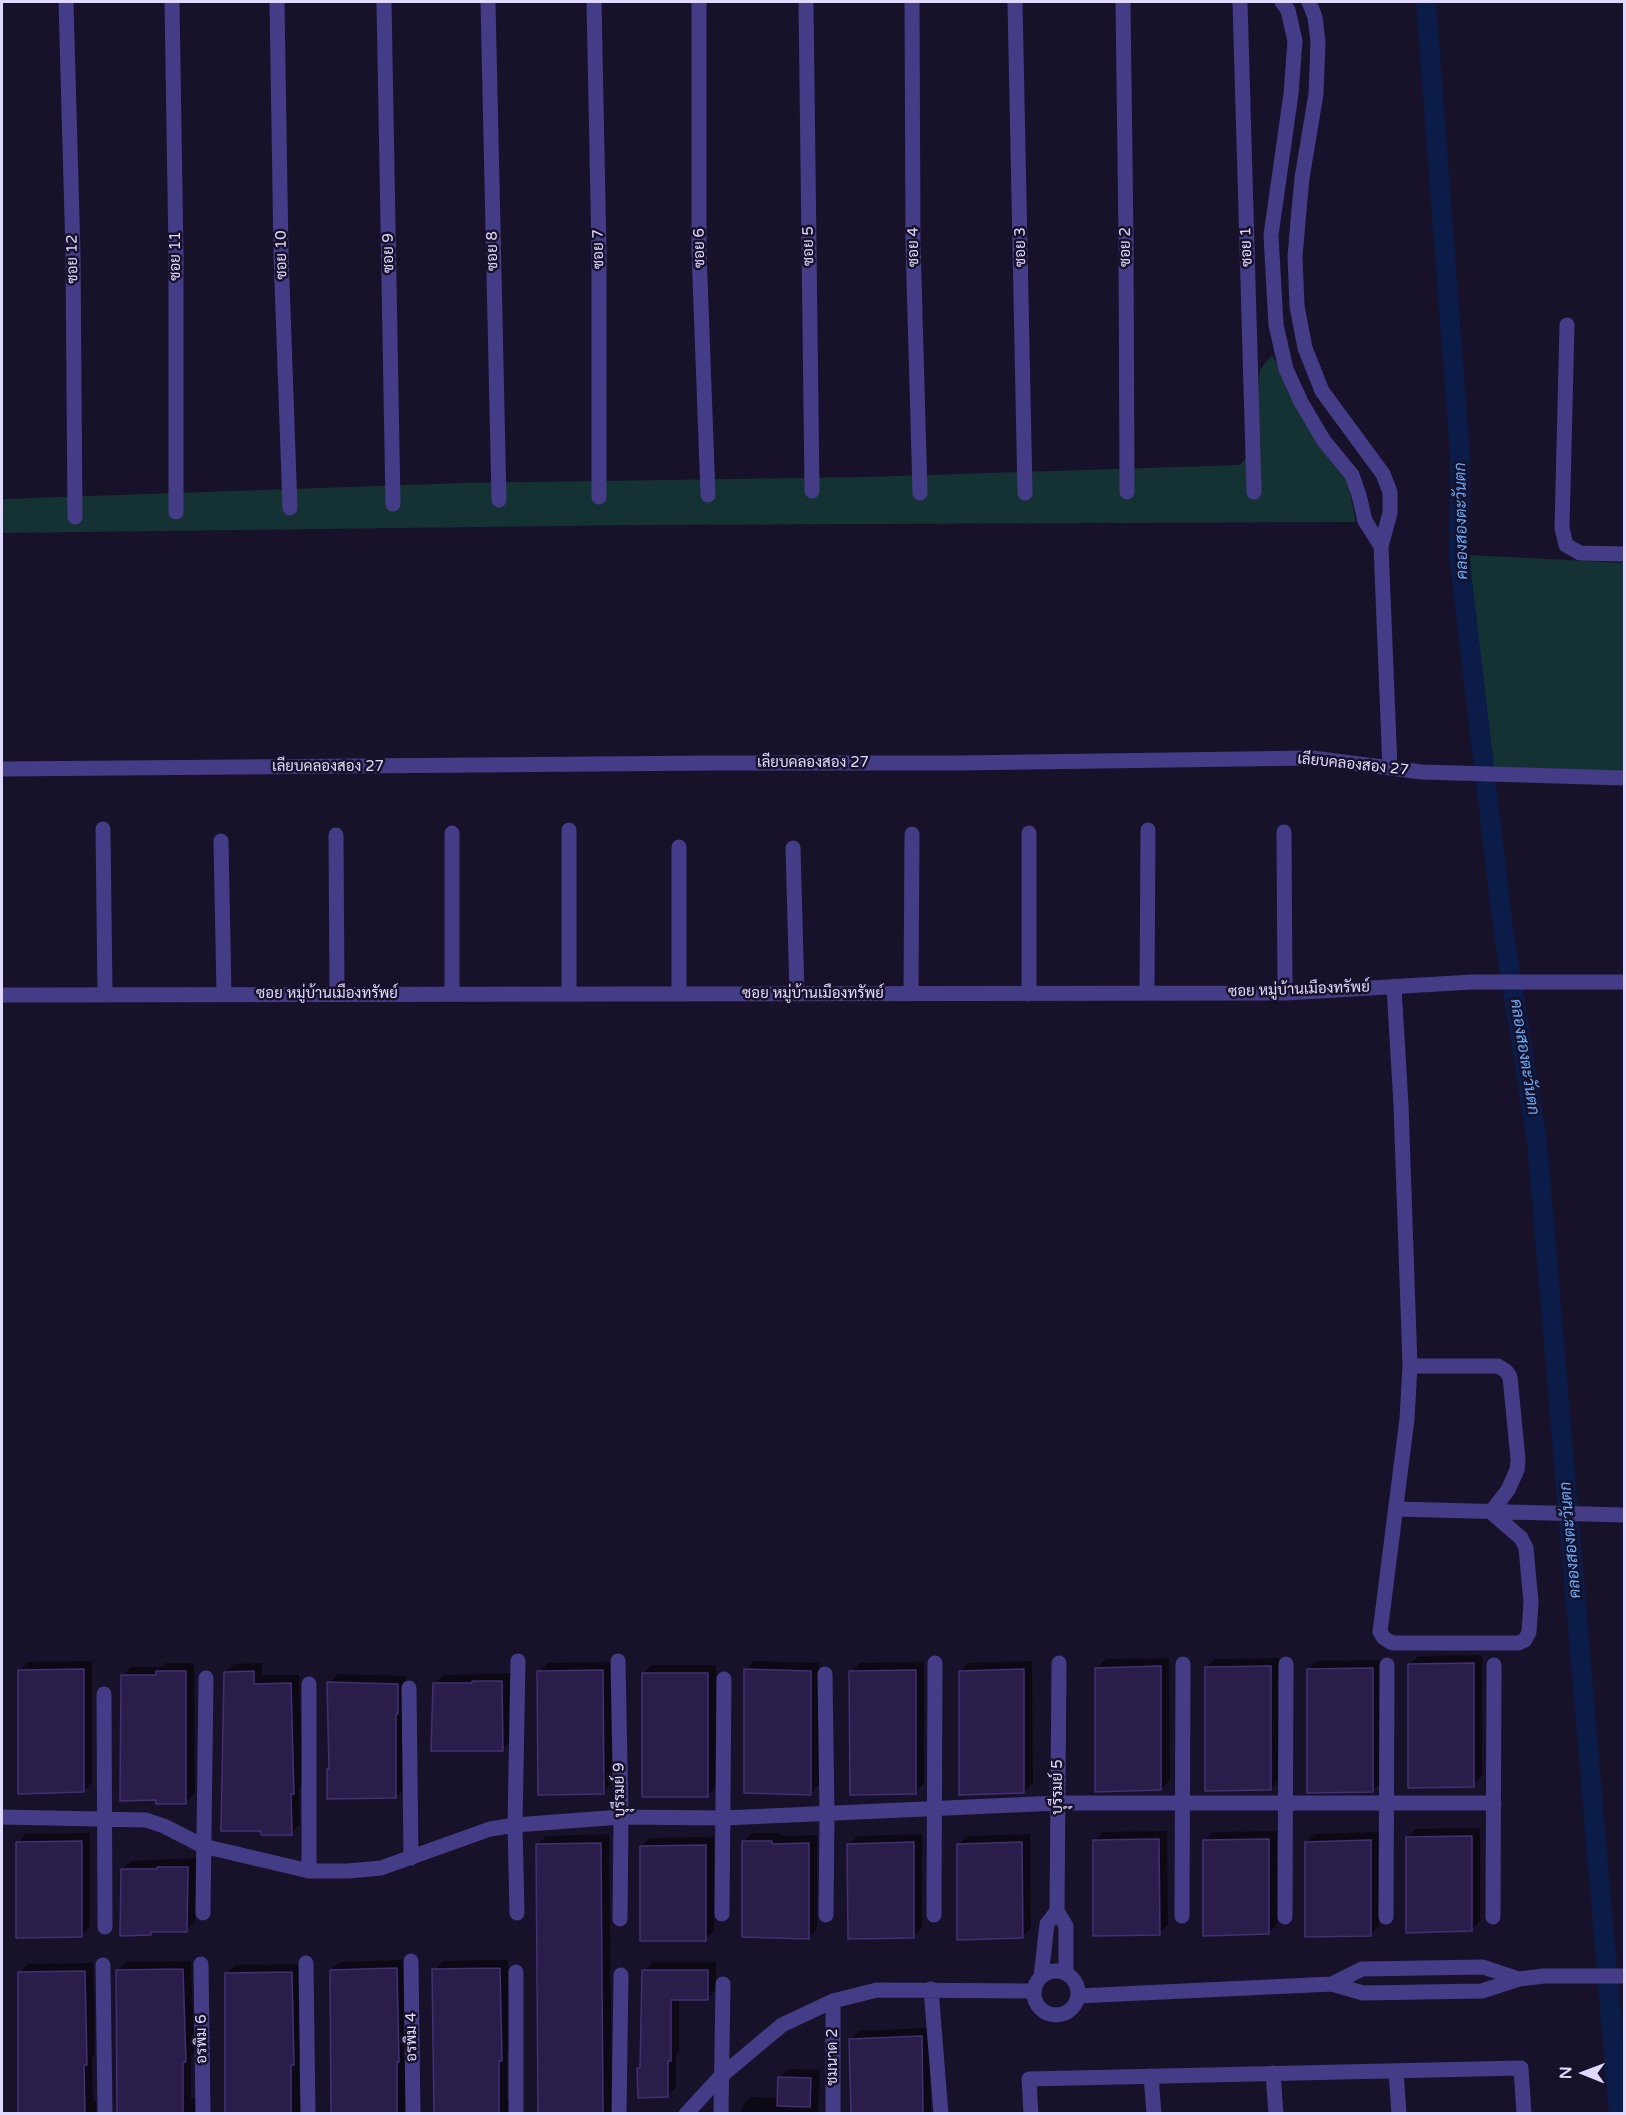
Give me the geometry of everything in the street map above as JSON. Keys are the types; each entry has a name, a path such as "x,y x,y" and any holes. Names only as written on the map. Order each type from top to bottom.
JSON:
{"street":[{"name":"ซอย 12","path":"66,2 73,254 75,517"},
{"name":"ซอย 11","path":"172,2 176,255 176,512"},
{"name":"ซอย 10","path":"277,2 281,254 290,508"},
{"name":"ซอย 9","path":"384,2 393,504"},
{"name":"ซอย 8","path":"488,2 499,500"},
{"name":"ซอย 7","path":"594,2 599,252 599,497"},
{"name":"ซอย 6","path":"699,2 699,251 708,495"},
{"name":"ซอย 5","path":"806,2 812,491"},
{"name":"ซอย 4","path":"912,2 913,243 920,493"},
{"name":"ซอย 3","path":"1015,2 1025,493"},
{"name":"ซอย 2","path":"1123,2 1127,492"},
{"name":"ซอย 1","path":"1240,2 1254,492"},
{"path":"1282,2 1288,10 1295,41 1291,94 1271,235 1276,325 1286,369 1301,402 1324,441 1352,475 1365,521 1381,546"},
{"path":"1309,2 1315,17 1318,42 1316,94 1302,178 1298,221 1295,257 1297,306 1305,348 1322,391 1383,474 1389,492 1390,513 1381,546 1390,768"},
{"path":"1275,216 1298,221"},
{"path":"1246,237 1271,235"},
{"path":"1567,325 1562,528 1566,545 1580,553 1624,554"},
{"path":"1301,402 1322,391"},
{"name":"เลียบคลองสอง 27","path":"2,769 958,763 1312,758 1422,772 1624,777"},
{"path":"103,830 105,994"},
{"path":"569,830 569,993"},
{"path":"1147,993 1148,830"},
{"path":"1284,832 1285,993"},
{"path":"452,833 452,993"},
{"path":"1029,833 1029,994"},
{"path":"911,994 912,834"},
{"path":"336,835 337,994"},
{"path":"221,841 224,994"},
{"path":"678,847 679,994"},
{"path":"793,848 797,994"},
{"name":"ซอย หมู่บ้านเมืองทรัพย์","path":"2,994 1285,993 1472,982 1624,982"},
{"path":"1394,987 1401,1105 1410,1366 1407,1419 1380,1624 1380,1632 1384,1638 1392,1643 1518,1643 1525,1640 1529,1632 1531,1602 1526,1548 1499,1512"},
{"path":"1410,1366 1498,1366 1510,1377 1518,1459 1517,1470 1499,1512"},
{"path":"1396,1509 1624,1515"},
{"path":"517,1913 515,1825 518,1661"},
{"name":"บุุรีรมย์ 9","path":"618,1661 620,1919"},
{"path":"934,1915 935,1663"},
{"name":"บุุรีรมย์ 5","path":"1059,1663 1057,1911 1066,1926 1066,1973"},
{"path":"1182,1916 1183,1664"},
{"path":"1285,1917 1286,1664"},
{"path":"1386,1917 1387,1665"},
{"path":"1493,1917 1494,1665"},
{"path":"825,1674 826,1915"},
{"path":"203,1913 206,1678"},
{"path":"722,1914 724,1678"},
{"path":"309,1684 309,1870"},
{"path":"409,1688 411,1858"},
{"path":"104,1694 105,1927"},
{"path":"2,1817 146,1820 164,1826 203,1846 309,1870 381,1868 490,1829 621,1817 724,1818 1058,1803 1494,1803"},
{"name":"บุุรีรมย์ 5","path":"1038,1984 1047,1924 1057,1911"},
{"name":"อรพิม 4","path":"411,1962 413,2114"},
{"path":"306,1963 308,2114"},
{"name":"อรพิม 6","path":"201,1964 203,2114"},
{"path":"104,1965 105,2114"},
{"path":"1332,1984 1362,1969 1483,1967 1519,1979"},
{"path":"686,2114 721,2076 782,2025 832,2001 877,1990 1038,1984 1056,1971 1066,1973 1073,1979 1078,1986 1078,1996 1071,2009 1058,2015 1043,2011 1035,1998 1038,1984"},
{"path":"516,1972 516,2114"},
{"path":"619,2114 621,1975"},
{"path":"1078,1996 1332,1984 1363,1993 1436,1993 1482,1991 1519,1979 1572,1975 1624,1976"},
{"path":"721,2114 723,1984"},
{"path":"931,1989 940,2114"},
{"name":"ชมนาด 2","path":"832,2001 833,2114"},
{"path":"1031,2114 1029,2079 1521,2068 1524,2114"},
{"path":"1396,2071 1400,2114"},
{"path":"1273,2073 1276,2114"},
{"path":"1151,2076 1154,2114"}],"green space":[{"path":"1272,355 1347,479 1356,522 639,525 2,533 2,499 464,483 865,477 1240,465 1253,451 1260,370"},
{"path":"1470,555 1624,563 1624,776 1485,777"}],"building":[{"path":"1474,1663 1474,1787 1408,1788 1408,1664"},
{"path":"1161,1666 1161,1790 1095,1792 1095,1668"},
{"path":"1271,1666 1271,1790 1205,1791 1205,1667"},
{"path":"1373,1668 1373,1792 1307,1793 1307,1669"},
{"path":"84,1669 84,1792 18,1794 18,1670"},
{"path":"744,1669 811,1671 811,1795 744,1793"},
{"path":"1024,1669 1024,1793 959,1795 959,1671"},
{"path":"603,1670 604,1794 538,1795 537,1671"},
{"path":"916,1670 916,1794 850,1795 849,1671"},
{"path":"156,1671 186,1671 186,1804 156,1804 156,1800 120,1801 121,1675 156,1675"},
{"path":"254,1671 254,1684 291,1683 294,1794 291,1794 292,1835 261,1835 261,1831 221,1831 224,1672"},
{"path":"642,1673 708,1673 708,1797 642,1797"},
{"path":"472,1681 502,1681 503,1751 431,1751 433,1683 472,1683"},
{"path":"327,1682 398,1684 396,1798 327,1799 327,1769 329,1769"},
{"path":"1472,1836 1472,1931 1406,1933 1406,1837"},
{"path":"1159,1839 1160,1935 1093,1936 1093,1840"},
{"path":"1269,1839 1269,1934 1203,1936 1203,1840"},
{"path":"1371,1840 1371,1936 1305,1937 1305,1842"},
{"path":"82,1841 82,1937 16,1938 16,1842"},
{"path":"742,1841 772,1841 772,1844 809,1843 809,1939 742,1937"},
{"path":"914,1842 914,1938 848,1939 847,1844"},
{"path":"1022,1842 1023,1938 957,1940 957,1844"},
{"path":"601,1843 603,2114 538,2114 536,1844"},
{"path":"706,1845 706,1941 640,1941 640,1846"},
{"path":"157,1867 188,1867 187,1932 151,1932 151,1935 120,1936 121,1869 157,1869"},
{"path":"397,1968 399,2062 397,2062 397,2114 331,2114 330,1970"},
{"path":"500,1968 502,2061 499,2061 499,2114 434,2114 432,1969"},
{"path":"183,1969 186,2062 183,2062 183,2114 117,2114 116,1970"},
{"path":"642,1970 708,1970 708,2000 671,2000 671,2061 668,2061 668,2097 638,2098 637,2068 640,2068"},
{"path":"85,1971 87,2065 84,2065 85,2114 18,2114 18,1972"},
{"path":"292,1972 294,2065 291,2065 291,2114 225,2114 225,1973"},
{"path":"922,2036 923,2114 851,2114 849,2039"},
{"path":"778,2077 811,2078 810,2107 777,2106"}],"waterway":[{"name":"คลองสองตะวันตก","path":"1426,2 1460,455 1459,555 1503,928 1537,1142 1619,2114"}]}
